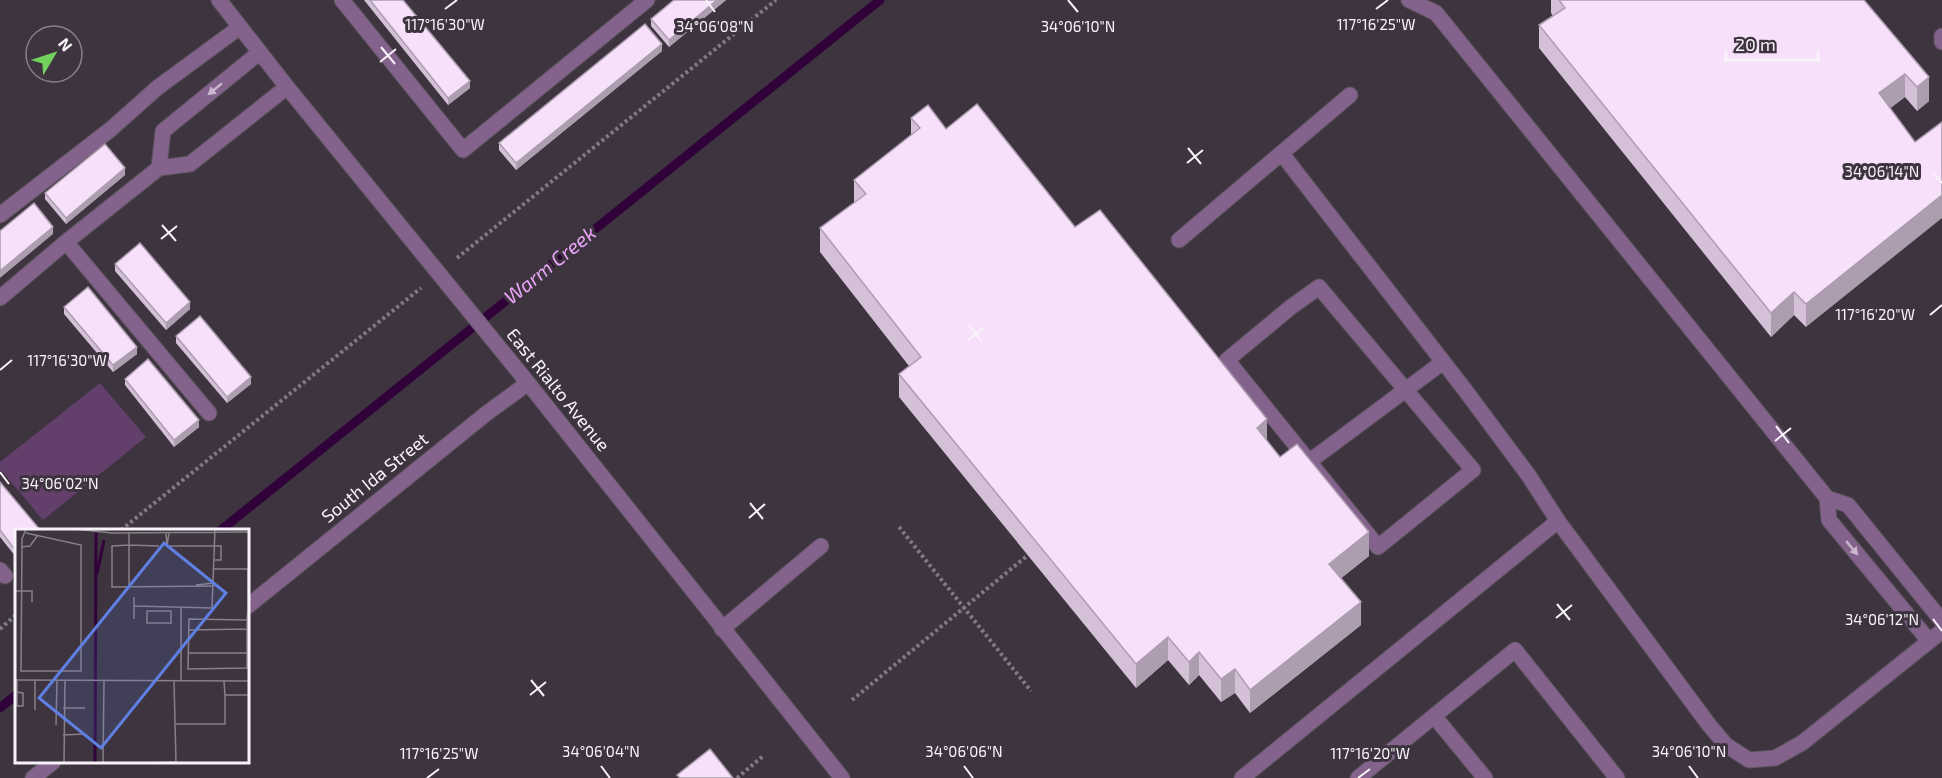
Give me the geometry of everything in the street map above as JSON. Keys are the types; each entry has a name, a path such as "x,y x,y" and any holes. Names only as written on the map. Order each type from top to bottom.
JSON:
{"street":[{"name":"East Rialto Avenue","path":"219,0 842,778"},
{"path":"342,0 463,150 647,0"},
{"path":"1409,0 1436,14 1827,498 1848,505 1942,621"},
{"path":"0,215 111,129 157,88 240,27"},
{"path":"159,168 162,131 260,52"},
{"path":"0,298 159,168 190,164 287,87"},
{"path":"1179,240 1350,95"},
{"path":"1282,154 1529,476 1558,522 1726,745 1749,760 1774,758 1802,743 1942,631"},
{"path":"66,242 209,413"},
{"path":"1319,287 1406,390 1473,470 1378,547 1227,360 1319,287"},
{"path":"1310,461 1443,362"},
{"name":"South Ida Street","path":"249,605 487,413 528,383"},
{"path":"1827,498 1829,520 1929,641"},
{"path":"1242,778 1558,522"},
{"path":"722,629 821,546"},
{"path":"1358,778 1515,650 1617,778"},
{"path":"1434,716 1485,778"},
{"path":"33,778 52,763"}],"path":[{"path":"899,527 1031,691"},
{"path":"852,700 1028,555"},
{"path":"0,629 15,616"},
{"path":"737,778 763,756"}],"shaded area":[{"path":"100,383 146,437 43,520 0,469 0,462"}],"building":[{"path":"370,0 403,0 470,81 448,98"},
{"path":"674,0 717,0 669,40 651,19"},
{"path":"1559,0 1864,0 1929,77 1917,87 1905,74 1879,93 1915,142 1942,122 1942,195 1806,304 1794,292 1771,313 1539,25 1565,8"},
{"path":"645,24 662,44 516,163 499,143"},
{"path":"977,104 1075,227 1100,210 1267,419 1257,428 1280,457 1297,444 1369,532 1329,564 1361,602 1250,690 1235,669 1221,679 1199,652 1189,662 1168,637 1136,664 899,374 921,357 820,228 866,194 854,180 920,128 911,118 928,105 946,129"},
{"path":"105,144 125,168 66,218 45,193"},
{"path":"34,203 53,227 0,271 0,231"},
{"path":"140,243 190,302 166,323 115,264"},
{"path":"88,287 137,347 113,365 64,307"},
{"path":"200,316 251,377 227,397 176,336"},
{"path":"148,359 199,420 174,440 125,379"},
{"path":"0,482 39,529 15,529 15,550 0,530"},
{"path":"710,749 733,778 680,778 677,775"}],"waterway":[{"name":"Warm Creek","path":"222,529 880,0"},
{"name":"Warm Creek","path":"0,708 15,696"}]}
